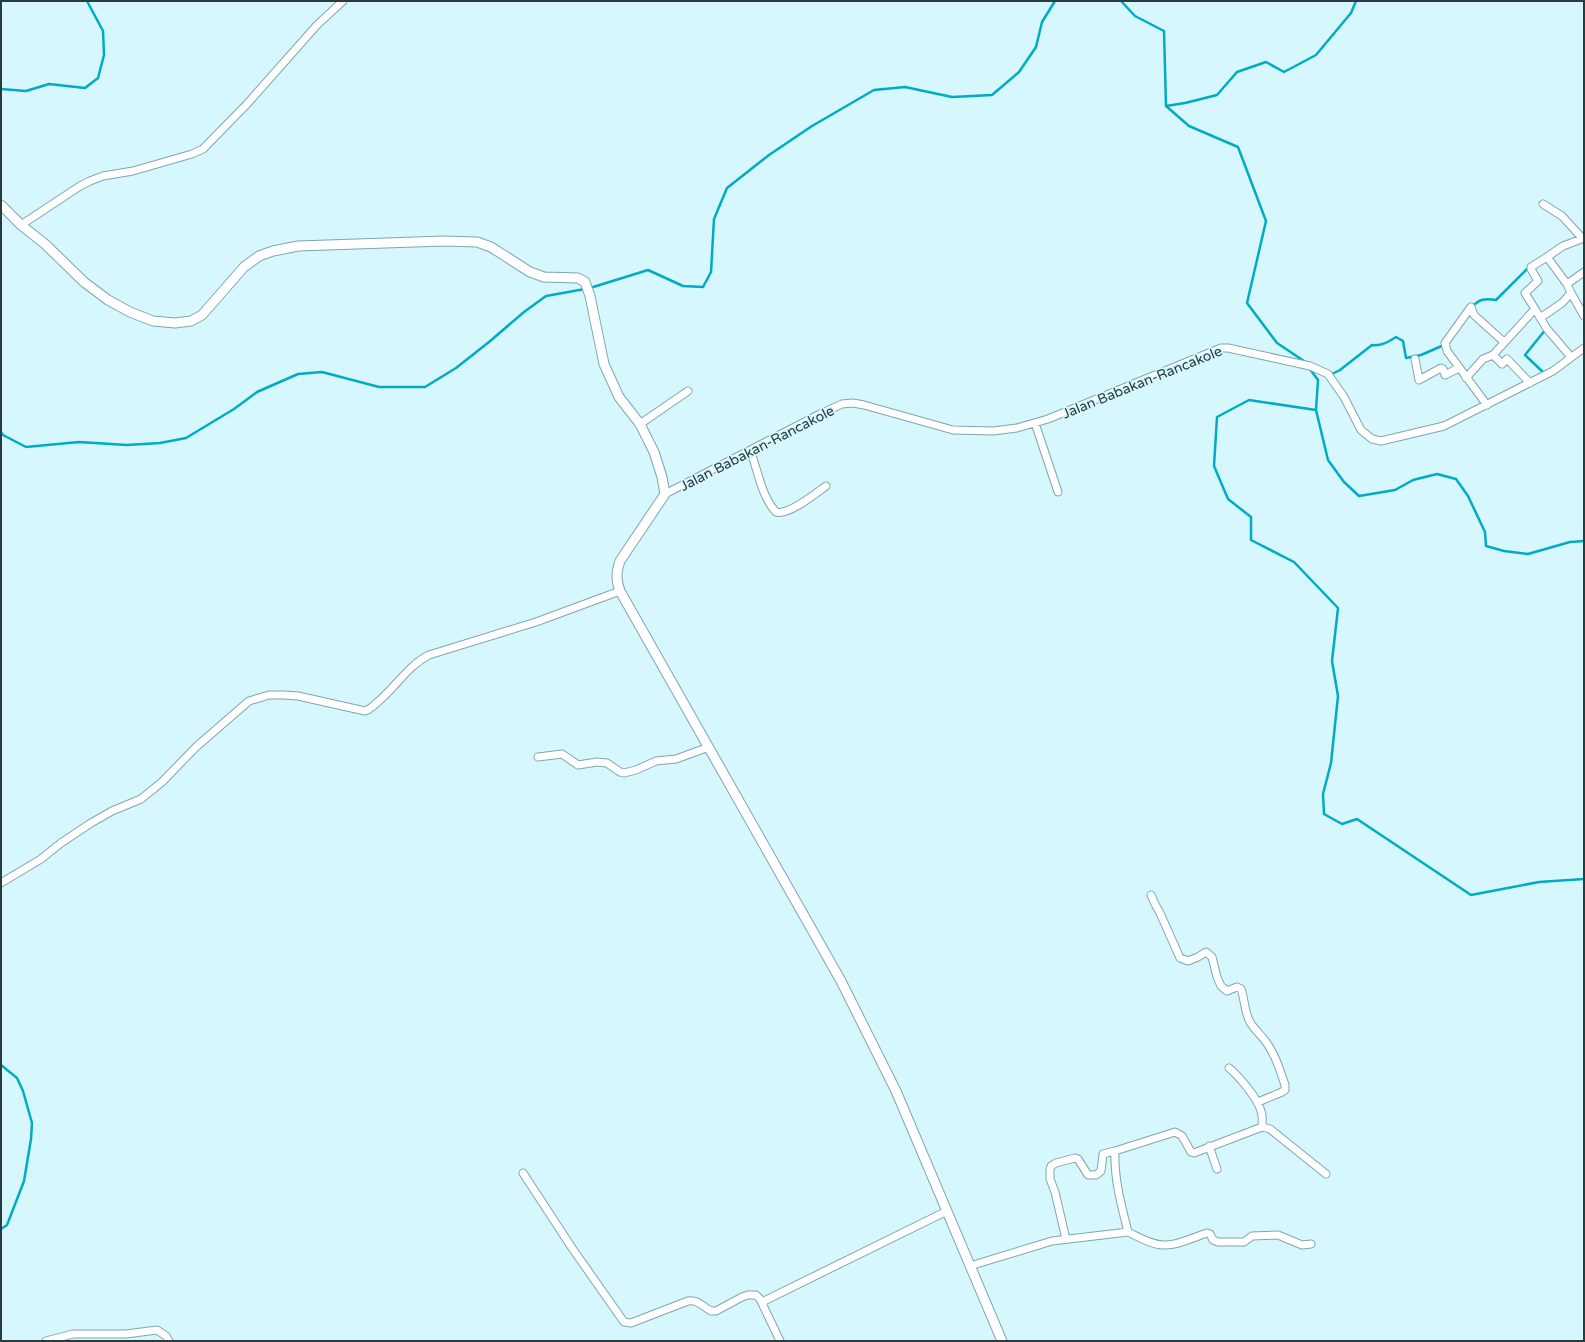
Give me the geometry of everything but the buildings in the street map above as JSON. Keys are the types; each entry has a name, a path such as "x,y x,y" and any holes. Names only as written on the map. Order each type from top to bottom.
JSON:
{"street":[{"path":"21,225 90,181 103,176 133,171 192,154 203,149 247,104 318,25 343,1"},
{"path":"1543,204 1562,216 1583,238 1563,246 1531,267 1538,281 1525,293 1547,329 1571,357"},
{"path":"1,205 21,225 45,244 84,282 108,300 130,312 153,321 175,323 192,321 206,311 244,267 259,256 273,251 298,246 444,240 477,242 491,247 530,272 544,277 578,278 583,280 590,296 604,364 619,397 640,424 654,452 662,477 665,494 620,561 616,573 616,581 620,591 710,747 841,981 896,1091 1002,1341"},
{"path":"1548,257 1567,284 1584,316"},
{"path":"1567,284 1584,272"},
{"path":"1540,318 1562,304 1571,293"},
{"path":"1486,403 1459,368 1445,344 1471,307 1474,315 1504,342"},
{"path":"1466,378 1483,359 1493,355 1535,309"},
{"name":"Jalan Babakan-Rancakole","path":"665,494 842,404 864,405 953,430 993,431 1017,428 1048,419 1221,348 1237,349 1308,366 1331,376 1344,396 1361,430 1368,437 1386,441 1444,426 1486,403 1553,372 1571,357 1583,350"},
{"path":"1493,355 1502,364 1507,359 1530,383"},
{"path":"1415,359 1419,380 1441,368 1443,369 1445,375 1459,368"},
{"path":"640,424 688,391"},
{"path":"1035,423 1058,492"},
{"path":"750,450 764,491 776,512 780,513 796,507 826,486"},
{"path":"1,883 42,859 91,823 112,811 141,799 162,782 196,747 249,701 269,695 298,696 364,711 371,708 383,697 420,659 536,622 620,591"},
{"path":"538,757 562,754 578,765 598,762 607,763 624,773 631,772 656,761 676,759 710,747"},
{"path":"1151,895 1180,958 1188,961 1206,952 1212,958 1217,977 1223,989 1227,991 1237,987 1241,989 1244,1006 1250,1021 1273,1054 1285,1085 1285,1090 1282,1092 1258,1102"},
{"path":"1229,1068 1238,1076 1258,1102 1262,1111 1262,1127"},
{"path":"1066,1239 1055,1192 1050,1179 1051,1166 1056,1163 1075,1158 1078,1159 1088,1175 1096,1175 1100,1171 1103,1154 1133,1146 1173,1132 1182,1136 1192,1153 1262,1127 1270,1129 1326,1174"},
{"path":"1209,1146 1217,1169"},
{"path":"1115,1151 1114,1171 1117,1190 1128,1232"},
{"path":"523,1173 624,1322 631,1323 692,1300 711,1311 716,1311 748,1295 758,1296 780,1341"},
{"path":"762,1302 947,1211"},
{"path":"970,1266 1052,1241 1128,1232 1153,1243 1165,1246 1207,1232 1213,1240 1218,1242 1244,1242 1252,1236 1278,1235 1302,1245 1312,1244"},
{"path":"46,1341 73,1334 126,1334 157,1330 166,1336 169,1341"}],"waterway":[{"path":"1,89 26,91 49,84 85,88 98,78 104,55 103,31 87,1"},
{"path":"590,288 648,270 683,286 703,287 711,272 714,219 727,188 769,155 812,126 874,90 905,87 952,97 992,95 1019,72 1036,47 1042,22 1055,1"},
{"path":"1121,1 1135,16 1164,31 1166,106 1189,126 1238,147 1266,221 1247,303 1277,343 1304,361 1306,364"},
{"path":"1166,106 1217,95 1237,72 1266,62 1284,72 1316,55 1351,13 1356,1"},
{"path":"1472,307 1477,302 1482,300 1496,300 1529,267"},
{"path":"1,432 3,435 26,447 79,442 127,445 160,443 186,438 234,409 257,392 298,374 322,372 379,387 425,387 456,368 524,312 546,296 585,289"},
{"path":"1545,374 1525,355 1546,329"},
{"path":"1332,374 1340,370 1372,345 1382,344 1396,337 1403,341 1406,358 1421,355 1444,345"},
{"path":"1309,368 1318,380 1316,410 1328,460 1344,482 1359,496 1395,490 1413,480 1437,474 1456,479 1468,496 1485,532 1486,546 1504,551 1528,554 1570,542 1584,541"},
{"path":"1316,410 1249,400 1217,417 1214,466 1228,499 1251,517 1251,540 1294,562 1338,608 1332,661 1338,696 1331,763 1323,794 1324,814 1342,824 1357,819 1471,895 1539,882 1584,879"},
{"path":"1,1065 17,1078 23,1091 32,1123 24,1181 7,1225 1,1229"}]}
